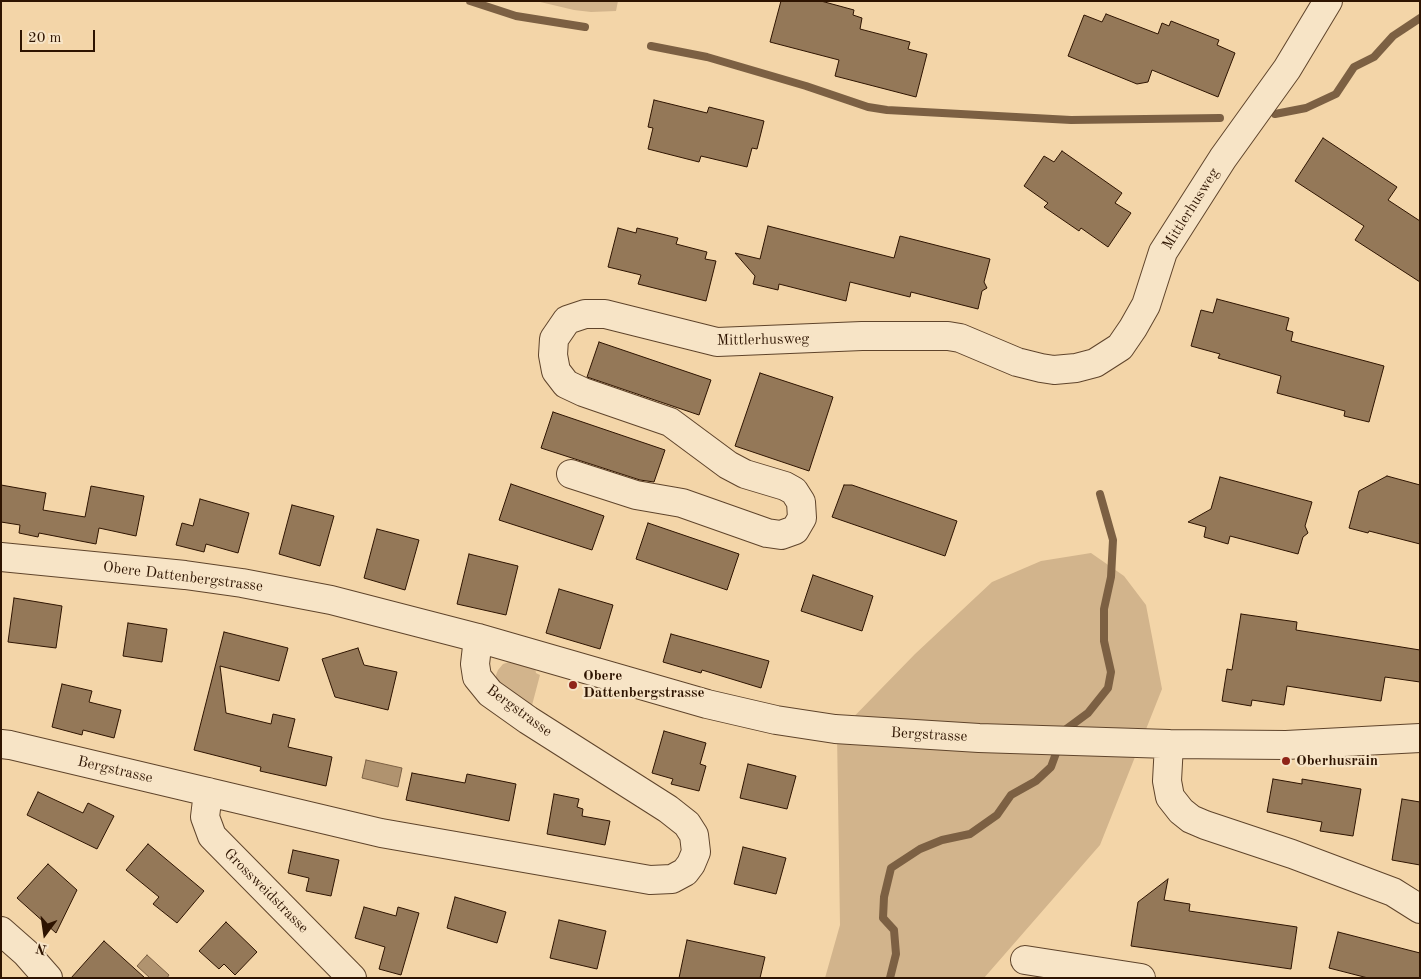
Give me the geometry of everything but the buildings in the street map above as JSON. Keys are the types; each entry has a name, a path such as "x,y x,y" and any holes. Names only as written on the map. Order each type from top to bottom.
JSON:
{"street":[{"name":"Mittlerhusweg","path":"571,474 636,495 682,503 767,533 781,535 795,530 802,518 801,502 794,491 745,474 728,465 670,422 583,392 566,384 556,371 553,355 554,339 567,320 585,314 605,314 717,342 862,336 948,336 960,338 1017,362 1041,368 1054,370 1076,368 1095,363 1120,346 1132,328 1146,305 1163,252 1223,158 1286,69 1328,1"},
{"name":"Obere Dattenbergstrasse","path":"1,556 167,572 251,585 331,600 478,638"},
{"name":"Bergstrasse","path":"1,744 381,833 629,876 664,880 672,879 685,872 696,852 694,835 687,824 668,808 490,694 478,677 475,664 478,638 707,704 776,720 861,732 1169,744 1286,745 1420,738"},
{"path":"1169,744 1168,781 1170,797 1181,811 1191,819 1393,892 1420,909"},
{"name":"Grossweidstrasse","path":"208,792 205,817 212,836 352,978"},
{"path":"1,931 26,953 48,978"},
{"path":"1026,960 1141,978"}],"shaded area":[{"path":"536,1 618,1 616,11 591,12"},
{"path":"1091,553 1124,576 1146,605 1162,689 1100,845 984,978 825,978 840,925 837,734 915,654 992,582 1041,561"},
{"path":"512,661 535,668 536,673 540,675 531,709 496,683 498,670 503,664"},
{"path":"366,760 402,768 398,787 362,778"},
{"path":"147,955 169,975 167,978 150,978 137,966"}],"waterway":[{"path":"470,1 516,16 585,27"},
{"path":"1275,114 1306,108 1336,94 1354,67 1374,57 1393,36 1420,18"},
{"path":"651,46 707,57 806,86 868,107 887,110 1071,120 1220,118"},
{"path":"1063,734 1065,730 1088,713 1108,688 1111,672 1104,641 1104,609 1111,577 1113,540 1100,494"},
{"path":"890,978 896,954 894,930 883,918 884,897 891,868 920,849 942,840 970,834 997,815 1011,795 1036,781 1051,767 1059,745"}],"place":[{"name":"Obere Dattenbergstrasse","path":"573,685"},
{"name":"Oberhusrain","path":"1286,761"}]}
